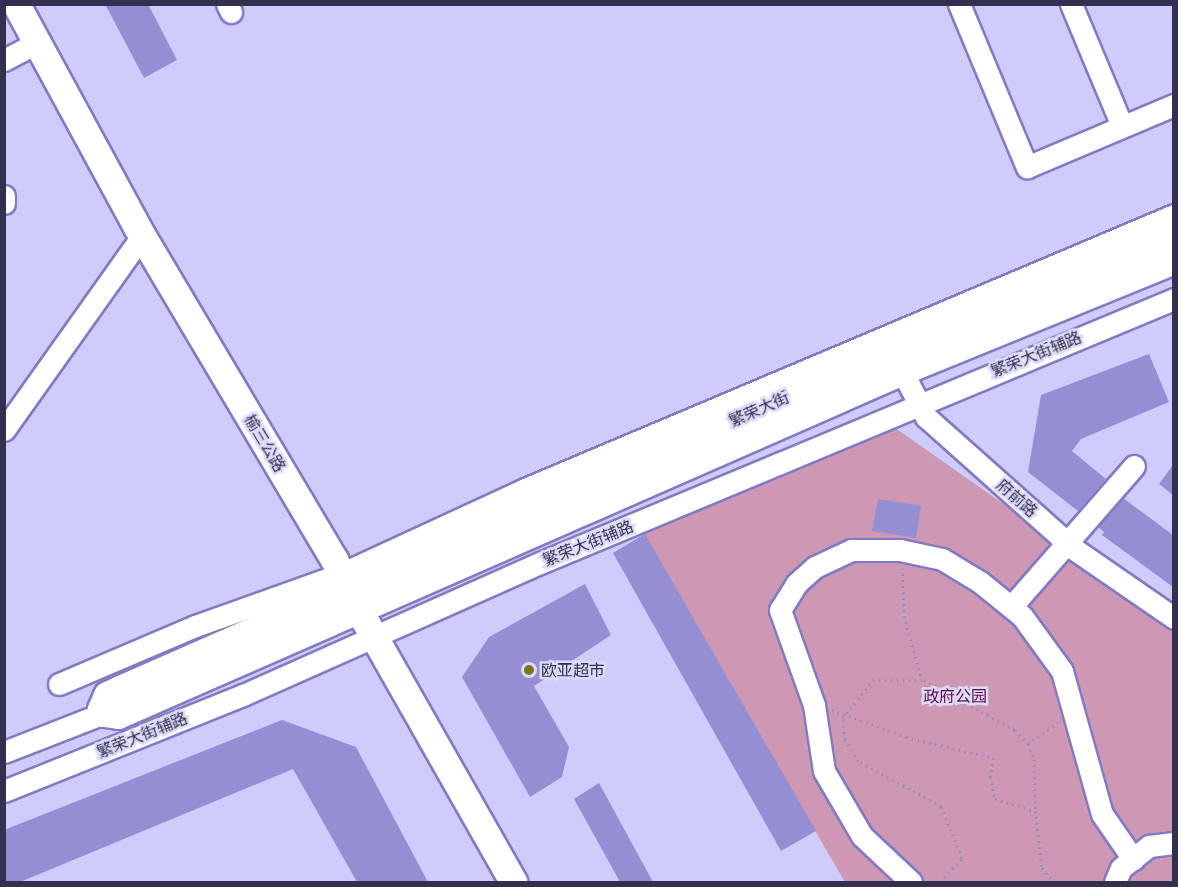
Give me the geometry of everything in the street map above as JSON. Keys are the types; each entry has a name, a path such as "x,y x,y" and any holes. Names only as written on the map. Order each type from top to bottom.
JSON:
{"main road":[{"name":"榆三公路","path":"16,4 23,50"},
{"name":"榆三公路","path":"4,10 23,50 139,241 337,593 513,882"},
{"name":"繁荣大街","path":"337,593 896,361 1173,234"},
{"name":"繁荣大街","path":"896,361 1173,260"},
{"path":"337,593 118,715 104,713 102,702 107,695 337,593"},
{"name":"榆三公路","path":"367,641 500,882"}],"street":[{"path":"960,4 1027,167 1173,105"},
{"path":"1071,4 1122,126"},
{"path":"4,196 4,203"},
{"path":"59,684 195,626 337,593 536,484 1173,215"},
{"path":"4,430 139,241"},
{"name":"繁荣大街辅路","path":"4,791 367,641 540,563 1173,299"},
{"name":"府前路","path":"896,361 926,417 1069,544 1173,618"},
{"path":"1011,607 1069,544 1134,466"},
{"path":"911,882 862,836 842,806 824,771 814,705 780,610 796,583 815,567 851,550 900,550 942,560 1011,607 1045,642 1062,671 1075,712 1086,766 1102,814 1132,859"},
{"path":"4,753 104,713"},
{"path":"1115,882 1121,868 1149,846 1173,843"}],"path":[{"path":"900,550 904,616 922,680"},
{"path":"940,882 962,858 941,806 858,761 845,739 843,718 873,680 922,680 1015,730 1028,744 1035,759 1035,811 1042,868 1054,882"},
{"path":"814,705 847,713 906,737 994,758 990,777 994,799 1035,811"},
{"path":"1028,744 1075,712"}],"green space":[{"name":"政府公园","path":"891,425 1173,623 1173,882 845,882 643,535 678,516"}],"building":[{"path":"105,4 148,4 177,60 144,78"},
{"path":"1149,354 1169,402 1081,439 1072,451 1106,479 1078,511 1028,472 1041,395"},
{"path":"1173,465 1173,495 1159,484"},
{"path":"1123,498 1173,535 1173,587 1102,535 1104,532 1098,527"},
{"path":"878,499 921,506 916,538 872,531"},
{"path":"645,534 816,831 781,851 613,553"},
{"path":"585,584 611,635 534,686 569,747 562,777 530,797 462,677 489,637"},
{"path":"282,720 356,747 428,882 357,882 293,769 20,882 4,882 4,830"},
{"path":"599,783 653,882 620,882 574,799"}],"place":[{"name":"欧亚超市","path":"529,670"}]}
